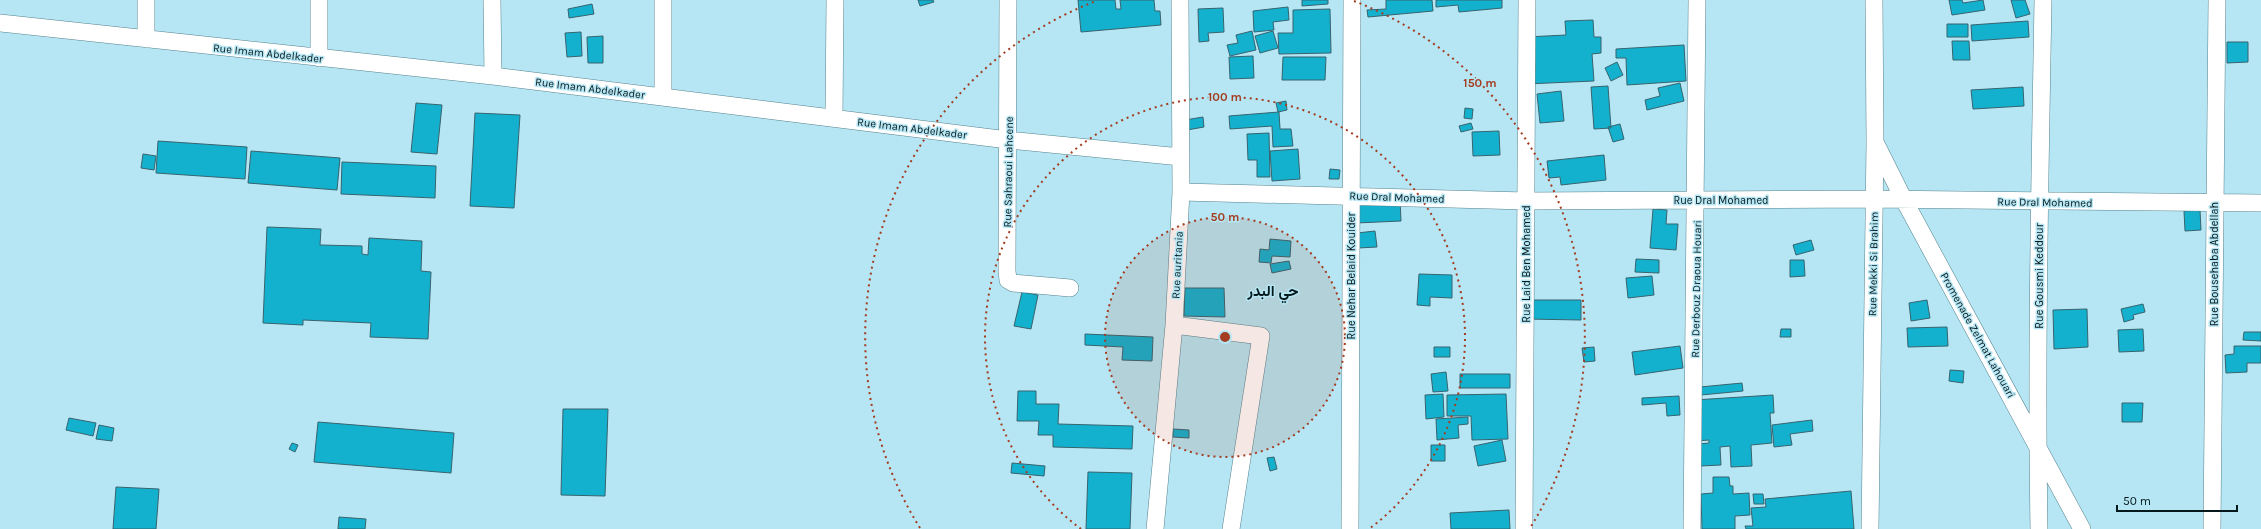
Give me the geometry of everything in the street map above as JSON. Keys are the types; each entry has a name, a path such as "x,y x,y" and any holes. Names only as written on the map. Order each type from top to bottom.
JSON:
{"street":[{"path":"146,0 146,39"},
{"path":"319,0 319,58"},
{"path":"492,0 493,76"},
{"path":"663,0 663,97"},
{"path":"834,118 835,0"},
{"name":"Rue Sahraoui Lahcene","path":"1008,0 1006,272 1008,280 1013,283 1070,288"},
{"name":"Rue auritania","path":"1155,529 1174,325 1181,192 1180,0"},
{"name":"Rue Nehar Belaid Kouider","path":"1350,529 1352,0"},
{"name":"Rue Laid Ben Mohamed","path":"1524,529 1527,0"},
{"name":"Rue Derbouz Draoua Houari","path":"1692,529 1697,200 1697,0"},
{"name":"Rue Mekki Si Brahim","path":"1870,529 1873,199 1875,142 1874,0"},
{"name":"Rue Gousmi Keddour","path":"2039,529 2039,202 2043,0"},
{"name":"Rue Bousehaba Abdellah","path":"2212,529 2218,0"},
{"name":"Rue Imam Abdelkader","path":"0,23 493,76 1008,140 1181,157"},
{"name":"Promenade Zelmat Lahouari","path":"1875,142 1904,200 2038,443 2082,529"},
{"name":"Rue Dral Mohamed","path":"1181,192 1526,201 1873,199 2039,202 2261,203"},
{"path":"1174,325 1261,336 1232,529"}],"building":[{"path":"918,0 933,0 934,2 920,6"},
{"path":"1078,0 1115,0 1116,9 1121,9 1120,0 1154,0 1155,11 1160,11 1161,25 1081,32"},
{"path":"1302,0 1328,0 1328,4 1302,6"},
{"path":"1386,0 1432,0 1433,11 1368,17 1367,10 1386,9"},
{"path":"1436,0 1502,0 1502,8 1459,12 1458,5 1436,7"},
{"path":"1949,0 1962,0 1963,3 1983,0 1985,10 1952,15"},
{"path":"2011,0 2025,0 2030,14 2016,18"},
{"path":"592,4 594,14 569,18 568,9"},
{"path":"1288,7 1289,20 1273,22 1274,30 1254,32 1253,11"},
{"path":"1223,8 1224,32 1208,33 1209,41 1199,42 1198,9"},
{"path":"1330,9 1331,53 1279,54 1278,33 1293,33 1293,10"},
{"path":"1593,20 1594,37 1601,37 1601,53 1592,54 1594,81 1526,84 1525,72 1535,71 1534,48 1526,37 1566,35 1565,21"},
{"path":"2028,21 2029,37 1972,41 1971,25"},
{"path":"1947,24 1968,24 1968,37 1947,37"},
{"path":"1252,31 1256,50 1230,56 1227,45 1238,43 1236,35"},
{"path":"1273,31 1278,48 1260,53 1255,36"},
{"path":"581,32 582,56 567,57 565,33"},
{"path":"603,36 603,63 588,63 587,37"},
{"path":"1952,41 1969,41 1970,60 1953,60"},
{"path":"2227,42 2248,42 2248,62 2227,63"},
{"path":"1684,45 1686,81 1627,85 1626,58 1616,58 1616,49"},
{"path":"1253,56 1254,78 1230,79 1229,57"},
{"path":"1283,57 1326,57 1325,80 1282,80"},
{"path":"1617,62 1623,75 1611,81 1605,68"},
{"path":"1680,83 1684,101 1647,110 1645,100 1660,96 1658,88"},
{"path":"1608,86 1611,128 1594,129 1591,87"},
{"path":"2023,87 2024,106 1973,109 1971,90"},
{"path":"1561,91 1564,121 1540,123 1537,94"},
{"path":"1286,101 1287,110 1278,112 1276,103"},
{"path":"416,103 442,105 437,154 411,152"},
{"path":"1465,108 1473,109 1472,119 1464,118"},
{"path":"1279,112 1280,129 1291,129 1293,146 1273,147 1272,126 1230,129 1229,116"},
{"path":"475,113 520,115 514,208 470,206"},
{"path":"1203,117 1204,127 1187,130 1185,120"},
{"path":"1471,123 1473,129 1461,132 1459,126"},
{"path":"1620,124 1624,139 1613,142 1608,127"},
{"path":"1499,131 1500,155 1473,156 1472,132"},
{"path":"1269,133 1270,177 1257,177 1257,160 1248,160 1247,134"},
{"path":"158,141 247,147 245,179 156,173"},
{"path":"1298,149 1300,179 1272,181 1270,151"},
{"path":"251,151 340,158 337,190 248,183"},
{"path":"143,154 156,156 154,170 141,168"},
{"path":"1604,155 1606,180 1561,185 1560,177 1549,178 1547,161"},
{"path":"342,162 436,166 435,198 341,194"},
{"path":"1330,169 1340,170 1339,179 1329,179"},
{"path":"1400,200 1401,221 1356,223 1355,201"},
{"path":"1653,209 1667,210 1666,224 1678,224 1676,250 1650,248"},
{"path":"2200,210 2201,230 2185,231 2184,211"},
{"path":"267,227 321,229 320,245 362,246 362,254 368,255 369,238 422,241 421,271 431,272 428,339 370,337 371,323 303,320 303,325 263,323"},
{"path":"1375,231 1377,247 1358,248 1357,233"},
{"path":"1270,239 1291,241 1290,257 1272,256 1271,263 1259,262 1260,249 1269,250"},
{"path":"1811,240 1814,250 1796,255 1793,245"},
{"path":"1636,259 1659,260 1659,273 1635,272"},
{"path":"1790,260 1804,260 1805,276 1790,277"},
{"path":"1289,261 1291,269 1272,273 1270,264"},
{"path":"1419,274 1452,275 1452,298 1430,297 1430,306 1417,305"},
{"path":"1652,276 1654,295 1628,298 1626,278"},
{"path":"1185,288 1224,288 1225,317 1184,316"},
{"path":"1022,292 1038,295 1031,329 1014,326"},
{"path":"1527,300 1581,300 1581,320 1527,319"},
{"path":"1927,300 1930,318 1911,321 1909,303"},
{"path":"2143,304 2145,312 2133,315 2134,319 2124,322 2121,309"},
{"path":"2087,309 2088,347 2054,349 2053,310"},
{"path":"1947,327 1948,346 1908,347 1907,328"},
{"path":"1781,329 1791,329 1791,337 1780,337"},
{"path":"2143,329 2144,351 2119,352 2118,330"},
{"path":"2244,332 2261,332 2261,341 2243,340"},
{"path":"1085,334 1153,337 1152,361 1122,360 1123,347 1085,345"},
{"path":"1680,346 1683,368 1635,375 1632,352"},
{"path":"2234,346 2261,346 2261,363 2247,363 2247,372 2226,373 2225,355 2234,354"},
{"path":"1434,347 1450,347 1450,357 1434,357"},
{"path":"1594,347 1595,361 1584,362 1582,348"},
{"path":"1950,370 1964,371 1963,383 1949,381"},
{"path":"1446,372 1448,391 1433,392 1431,374"},
{"path":"1460,374 1510,374 1510,388 1460,388"},
{"path":"1742,383 1743,391 1701,395 1700,387"},
{"path":"1018,391 1036,391 1036,404 1059,404 1058,424 1133,426 1132,449 1053,447 1053,435 1038,435 1039,421 1017,421"},
{"path":"1443,394 1444,417 1426,419 1425,395"},
{"path":"1506,394 1508,439 1472,440 1471,416 1447,416 1447,395"},
{"path":"1773,395 1774,413 1770,413 1772,443 1751,445 1752,466 1731,467 1730,446 1720,447 1721,465 1700,466 1699,444 1709,443 1709,440 1697,441 1694,400"},
{"path":"1679,396 1680,415 1667,416 1666,403 1642,405 1642,398"},
{"path":"2122,403 2143,403 2142,422 2122,422"},
{"path":"563,409 608,409 605,496 561,495"},
{"path":"1468,417 1468,424 1458,425 1459,438 1437,440 1436,419"},
{"path":"69,418 96,423 93,436 66,430"},
{"path":"1812,420 1813,431 1790,434 1792,445 1774,447 1772,425"},
{"path":"318,422 454,433 451,473 314,462"},
{"path":"99,425 114,428 112,441 96,439"},
{"path":"1173,429 1189,430 1189,438 1173,437"},
{"path":"1502,440 1506,461 1478,466 1474,446"},
{"path":"292,443 298,445 295,452 289,449"},
{"path":"1431,445 1445,445 1445,461 1431,461"},
{"path":"1274,457 1277,469 1270,471 1267,458"},
{"path":"1012,463 1045,466 1044,476 1011,473"},
{"path":"1088,472 1132,473 1130,529 1086,529"},
{"path":"1713,477 1729,477 1730,486 1733,486 1733,494 1749,493 1750,515 1735,516 1735,529 1702,529 1701,494 1713,493"},
{"path":"116,487 159,489 156,529 113,529"},
{"path":"1851,491 1854,529 1746,529 1745,526 1753,526 1751,508 1766,507 1765,499"},
{"path":"1753,494 1763,494 1764,504 1754,504"},
{"path":"1509,510 1510,529 1451,529 1450,513"},
{"path":"339,517 366,519 365,529 338,529"}],"district":[{"name":"حي البدر","path":"1273,291"}]}
